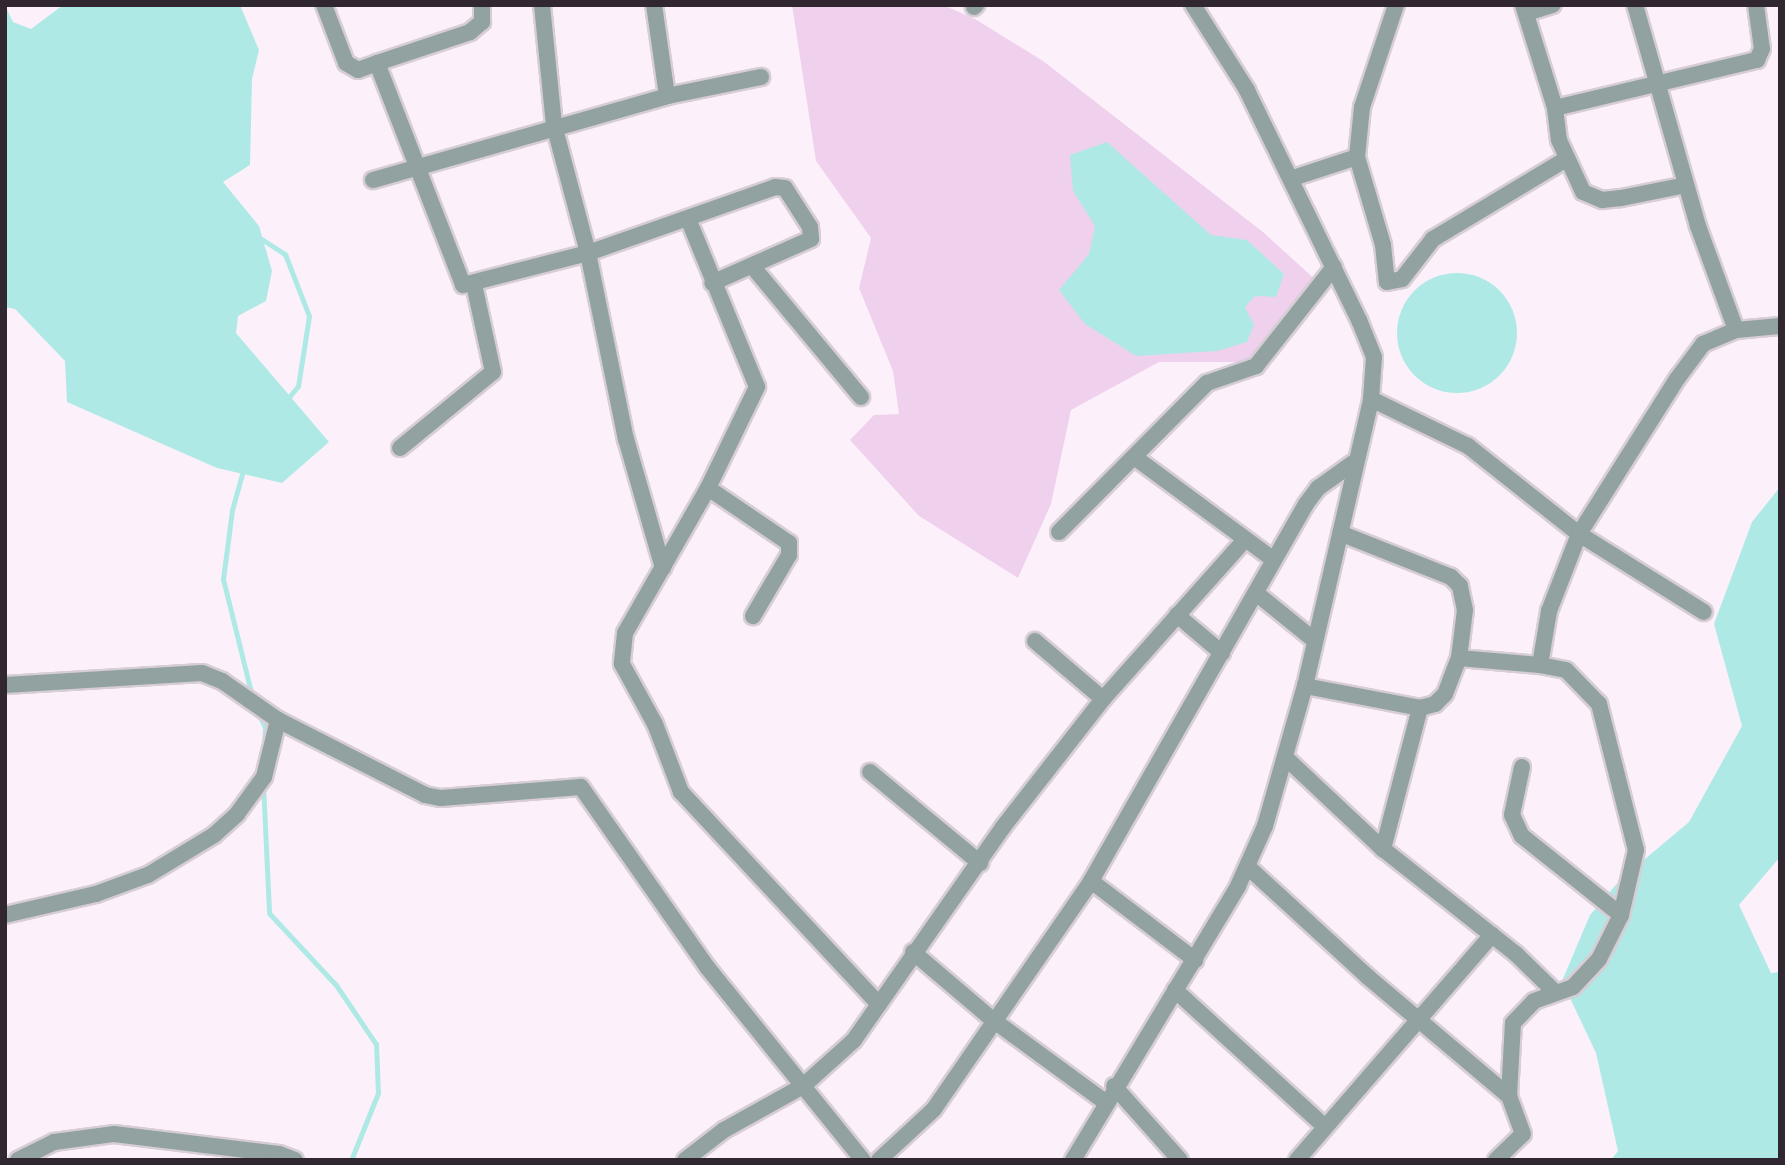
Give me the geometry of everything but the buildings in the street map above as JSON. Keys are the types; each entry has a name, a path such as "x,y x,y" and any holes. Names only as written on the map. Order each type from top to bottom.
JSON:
{"street":[{"path":"324,5 346,63 358,69 470,32 482,22 482,5"},
{"path":"542,5 554,125 588,253 625,439 663,568"},
{"path":"654,5 667,96"},
{"path":"1073,1160 1114,1086 1195,960 1248,867 1287,759 1340,533 1353,463 1364,438 1371,399 1374,357 1334,267 1293,178 1233,64 1193,5"},
{"path":"1553,5 1524,9 1555,108 1566,159 1590,198 1621,198 1686,185"},
{"path":"1634,5 1686,185 1736,330"},
{"path":"1555,108 1757,60 1762,49 1756,5"},
{"path":"1392,7 1365,96 1357,158 1383,245 1383,274 1394,283 1433,239 1566,159"},
{"path":"377,63 460,283 474,284 588,253 690,221 775,187 785,188 810,227 811,239 712,283"},
{"path":"373,180 554,125 667,96 761,77"},
{"path":"1293,178 1357,158"},
{"path":"690,221 712,283 758,382 708,488 625,633 622,664 655,724 676,784 879,1004"},
{"path":"753,267 861,397"},
{"path":"1059,531 1137,458 1207,383 1256,366 1334,267"},
{"path":"400,448 493,372 474,284"},
{"path":"1540,665 1549,611 1579,534 1692,358 1703,344 1736,330 1780,326"},
{"path":"1371,399 1468,446 1579,534 1704,612"},
{"path":"1137,458 1244,541 1274,560"},
{"path":"880,1160 934,1109 1091,881 1318,488 1353,463"},
{"path":"708,488 789,543 789,555 753,616"},
{"path":"1305,686 1420,708 1435,704 1444,694 1459,658 1465,610 1460,586 1451,577 1340,533"},
{"path":"685,1160 724,1130 803,1086 854,1040 913,952 1103,699 1244,541"},
{"path":"1256,593 1314,640"},
{"path":"1177,615 1222,653"},
{"path":"1035,641 1103,699"},
{"path":"1459,658 1540,665 1576,677 1591,691 1602,712 1636,850 1621,915 1584,978 1534,1001 1513,1023 1509,1096 1523,1134 1496,1160"},
{"path":"5,685 202,673 222,681 278,720 425,795 441,798 580,787 707,967 863,1160"},
{"path":"1383,849 1420,708"},
{"path":"5,915 96,894 148,875 214,835 258,786 272,752 278,720"},
{"path":"1287,759 1383,849 1492,935 1555,992"},
{"path":"1522,766 1512,815 1522,836 1621,915"},
{"path":"870,772 980,863"},
{"path":"1248,867 1368,977 1420,1018 1509,1096"},
{"path":"1091,881 1195,960"},
{"path":"1297,1160 1492,935"},
{"path":"913,952 993,1020 1105,1102"},
{"path":"1175,990 1324,1126"},
{"path":"1114,1086 1180,1160"},
{"path":"18,1160 54,1142 114,1134 279,1154 295,1160"}],"shaded area":[{"path":"5,5 13,22 31,29 63,5 240,5 259,50 252,79 250,165 223,182 259,226 272,271 266,301 238,316 236,333 329,442 282,483 217,468 67,402 65,361 15,309 5,307"},
{"path":"792,5 943,5 975,19 1043,61 1263,232 1319,283 1258,362 1159,362 1071,410 1051,504 1018,578 919,516 850,440 874,415 899,414 893,371 859,288 871,238 816,161"},
{"path":"1107,142 1211,235 1247,240 1284,274 1276,297 1255,296 1245,307 1254,325 1247,342 1217,351 1136,356 1085,324 1059,290 1089,254 1095,226 1073,191 1070,155"},
{"path":"1457,273 1480,277 1500,290 1513,310 1517,333 1513,356 1500,376 1480,389 1457,393 1434,389 1414,376 1401,356 1397,333 1401,310 1414,290 1434,277"},
{"path":"1780,487 1780,857 1739,905 1771,973 1780,972 1780,1160 1611,1160 1618,1151 1596,1053 1562,981 1590,915 1620,880 1689,822 1742,726 1714,624 1752,522"}],"waterway":[{"path":"260,238 285,254 309,316 298,386 286,401"},
{"path":"244,467 232,510 223,579 252,696"},
{"path":"258,712 265,728 264,750"},
{"path":"263,784 269,913 336,985 376,1044 378,1093 351,1160"}]}
